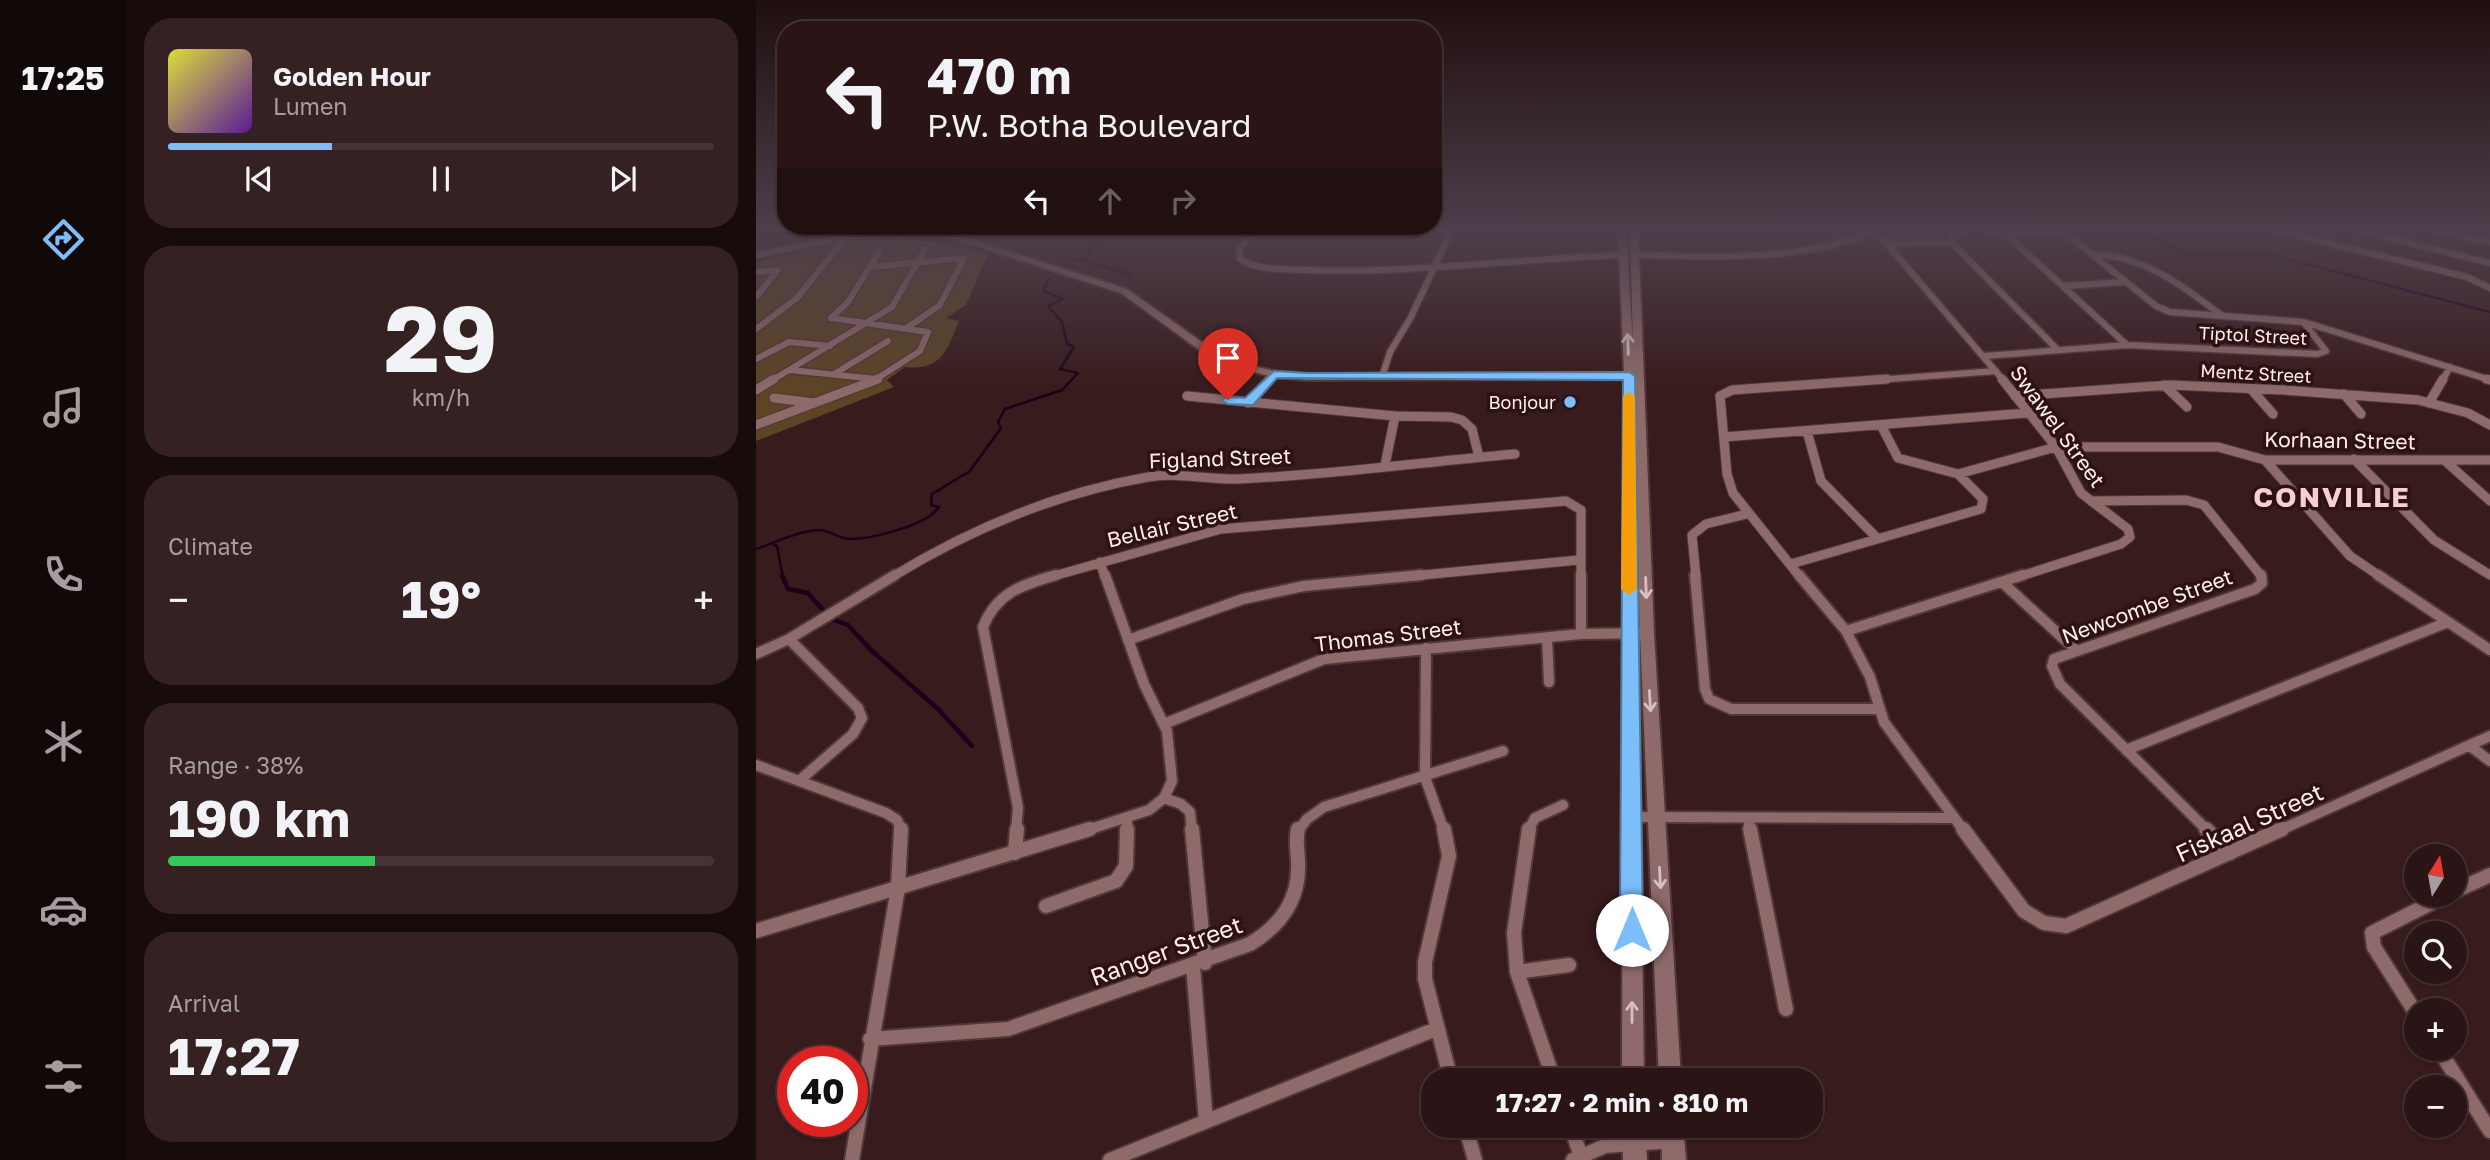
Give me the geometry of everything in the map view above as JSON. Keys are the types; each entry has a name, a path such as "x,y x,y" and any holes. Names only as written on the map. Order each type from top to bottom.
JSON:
{"street":[{"path":"756,297 768,283"},
{"path":"756,328 797,298 809,283"},
{"path":"756,425 878,379 920,351 927,331 834,320 831,316 845,306 860,283"},
{"path":"756,390 892,307 905,283"},
{"path":"908,327 940,305 951,283"},
{"path":"1106,283 1135,297 1212,354 1237,365 1274,374 1382,377 1635,376"},
{"path":"1382,377 1390,352 1411,317 1425,283"},
{"path":"1631,283 1636,447 1636,508 1629,633 1633,1068"},
{"name":"Swawel Street","path":"1846,631 2002,582 2130,537 2128,529 2077,489 2056,447 1922,283"},
{"path":"1992,283 2058,350"},
{"path":"2060,283 2127,345"},
{"path":"2063,286 2107,283"},
{"name":"Tiptol Street","path":"1984,356 2127,345 2317,354 2326,351 2304,323 2166,310 2127,283"},
{"path":"2178,283 2221,316"},
{"path":"756,288 766,286"},
{"path":"2304,323 2490,380"},
{"path":"833,374 888,341"},
{"path":"756,359 789,342 830,346"},
{"path":"2429,403 2436,386 2450,367"},
{"path":"790,370 878,379"},
{"path":"1952,818 1897,741 1878,709 1870,677 1846,631 1747,514 1729,485 1717,401 1720,396 1732,390 1996,371"},
{"path":"1248,402 1274,374"},
{"path":"2164,385 2187,407"},
{"name":"Mentz Street","path":"2015,396 2164,385 2344,394 2429,403 2468,413 2490,425"},
{"path":"2251,389 2273,414"},
{"path":"2344,394 2361,414"},
{"path":"1187,396 1395,416 1451,416 1462,420 1476,436 1479,457"},
{"path":"774,398 817,403"},
{"path":"1724,437 2027,413"},
{"path":"1385,465 1395,416"},
{"path":"1791,564 1981,509 1983,499 1958,474 1898,458 1881,425"},
{"path":"1807,431 1821,481 1877,538"},
{"name":"Korhaan Street","path":"1958,474 2056,447 2218,447 2265,460 2490,460"},
{"name":"Figland Street","path":"756,654 789,639 936,550 1017,512 1055,498 1152,476 1238,479 1515,454"},
{"path":"2354,459 2434,540 2490,575"},
{"path":"2265,460 2350,556 2490,650"},
{"path":"2444,460 2490,501"},
{"name":"Bellair Street","path":"1015,853 1018,808 984,638 984,618 999,600 1024,584 1221,529 1555,500 1572,502 1581,510 1581,634"},
{"name":"Newcombe Street","path":"2091,501 2181,500 2204,505 2263,581 2255,589 2054,659 2052,666 2054,677 2230,853"},
{"path":"1636,508 1647,633 1669,1068"},
{"path":"1747,514 1706,524 1692,535 1705,690 1709,699 1731,709 1878,709"},
{"path":"1128,640 1243,599 1294,587 1579,560"},
{"path":"756,931 1127,818 1149,810 1164,798 1172,781 1172,763 1164,724 1128,640 1100,562"},
{"path":"2002,582 2077,651"},
{"path":"2126,750 2448,622"},
{"name":"Thomas Street","path":"1164,724 1324,659 1581,634 1647,633"},
{"path":"1546,637 1549,682"},
{"path":"789,639 858,708 862,718 853,734 800,780"},
{"path":"1426,648 1425,777 1449,844 1449,856 1426,962 1425,979 1447,1068"},
{"name":"Fiskaal Street","path":"1952,818 2024,911 2044,923 2066,926 2490,736"},
{"path":"2470,746 2490,761"},
{"name":"Ranger Street","path":"870,1039 1008,1029 1199,965 1257,941 1282,919 1297,890 1296,837 1300,826 1309,816 1324,807 1503,751"},
{"path":"756,765 897,820 902,832 898,888 870,1039 852,1160"},
{"path":"1164,798 1181,804 1190,812 1206,1121"},
{"path":"1550,1068 1517,971 1514,933 1526,834 1535,818 1563,805"},
{"path":"1630,817 1952,818"},
{"path":"1046,906 1108,885 1123,873 1127,818"},
{"path":"1748,818 1786,1009"},
{"path":"2468,885 2490,875"},
{"path":"2406,998 2374,947 2372,933 2423,907"},
{"path":"1517,971 1569,965"},
{"path":"1110,1160 1436,1029"},
{"path":"2446,1061 2490,1131"},
{"path":"1469,1138 1475,1160"},
{"path":"1573,1138 1577,1158 1605,1146 1634,1142 1673,1142"}],"shaded area":[{"path":"756,283 975,283 966,305 946,318 959,321 946,350 935,362 927,366 905,367 887,380 894,387 756,441"}],"waterway":[{"path":"756,549 818,530 845,539 871,537 911,525 932,514 939,507 931,505 932,494 970,471 1001,428 998,422 1005,409 1062,390 1078,373 1060,369 1074,347 1067,344 1062,322 1048,306 1063,299 1043,291 1047,283"},
{"path":"2380,283 2490,312"},
{"path":"774,545 777,546 783,577"},
{"path":"782,575 788,589 808,593 831,619 848,625 872,651 938,709 972,746"}],"slow traffic":[{"path":"1629,396 1629,589"}],"place":[{"name":"Bonjour","path":"1570,402"}],"district":[{"name":"CONVILLE","path":"2332,496"}],"route":[{"path":"1228,400 1248,402 1274,374 1307,377 1629,376 1632,930"}]}
